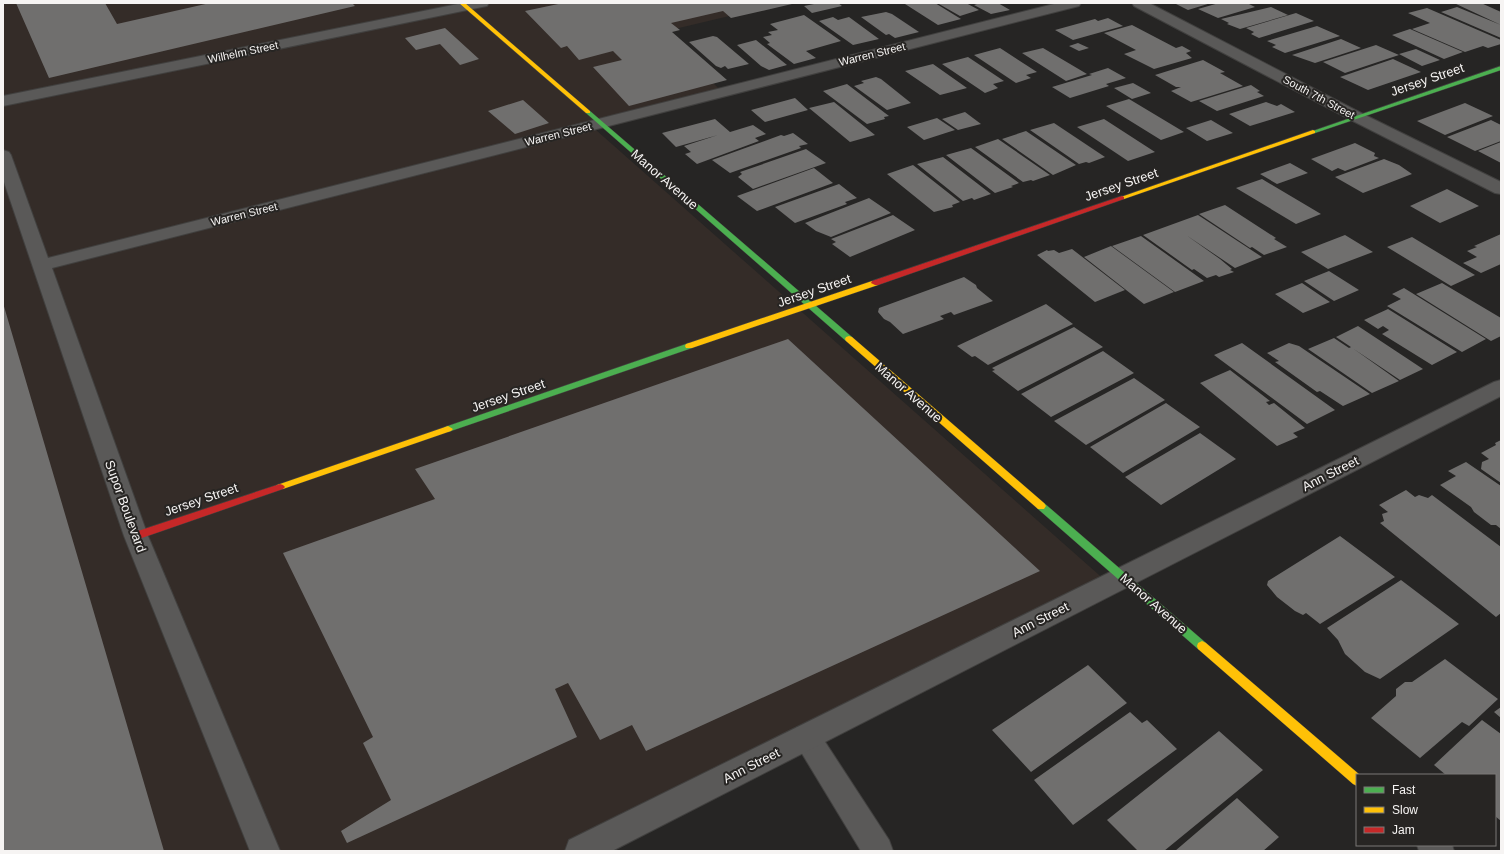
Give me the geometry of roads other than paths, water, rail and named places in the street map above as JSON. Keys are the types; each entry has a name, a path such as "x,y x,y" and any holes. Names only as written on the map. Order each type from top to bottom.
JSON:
{"street":[{"name":"Wilhelm Street","path":"3,101 464,5 482,3"},
{"name":"Warren Street","path":"41,265 1074,3"},
{"name":"South 7th Street","path":"1139,3 1357,117 1501,189"},
{"name":"Manor Avenue","path":"464,5 1356,779"},
{"name":"Jersey Street","path":"136,536 1501,68"},
{"name":"Supor Boulevard","path":"3,155 136,536 265,851"},
{"name":"Ann Street","path":"580,851 1501,387"},
{"path":"806,737 878,851"}]}
